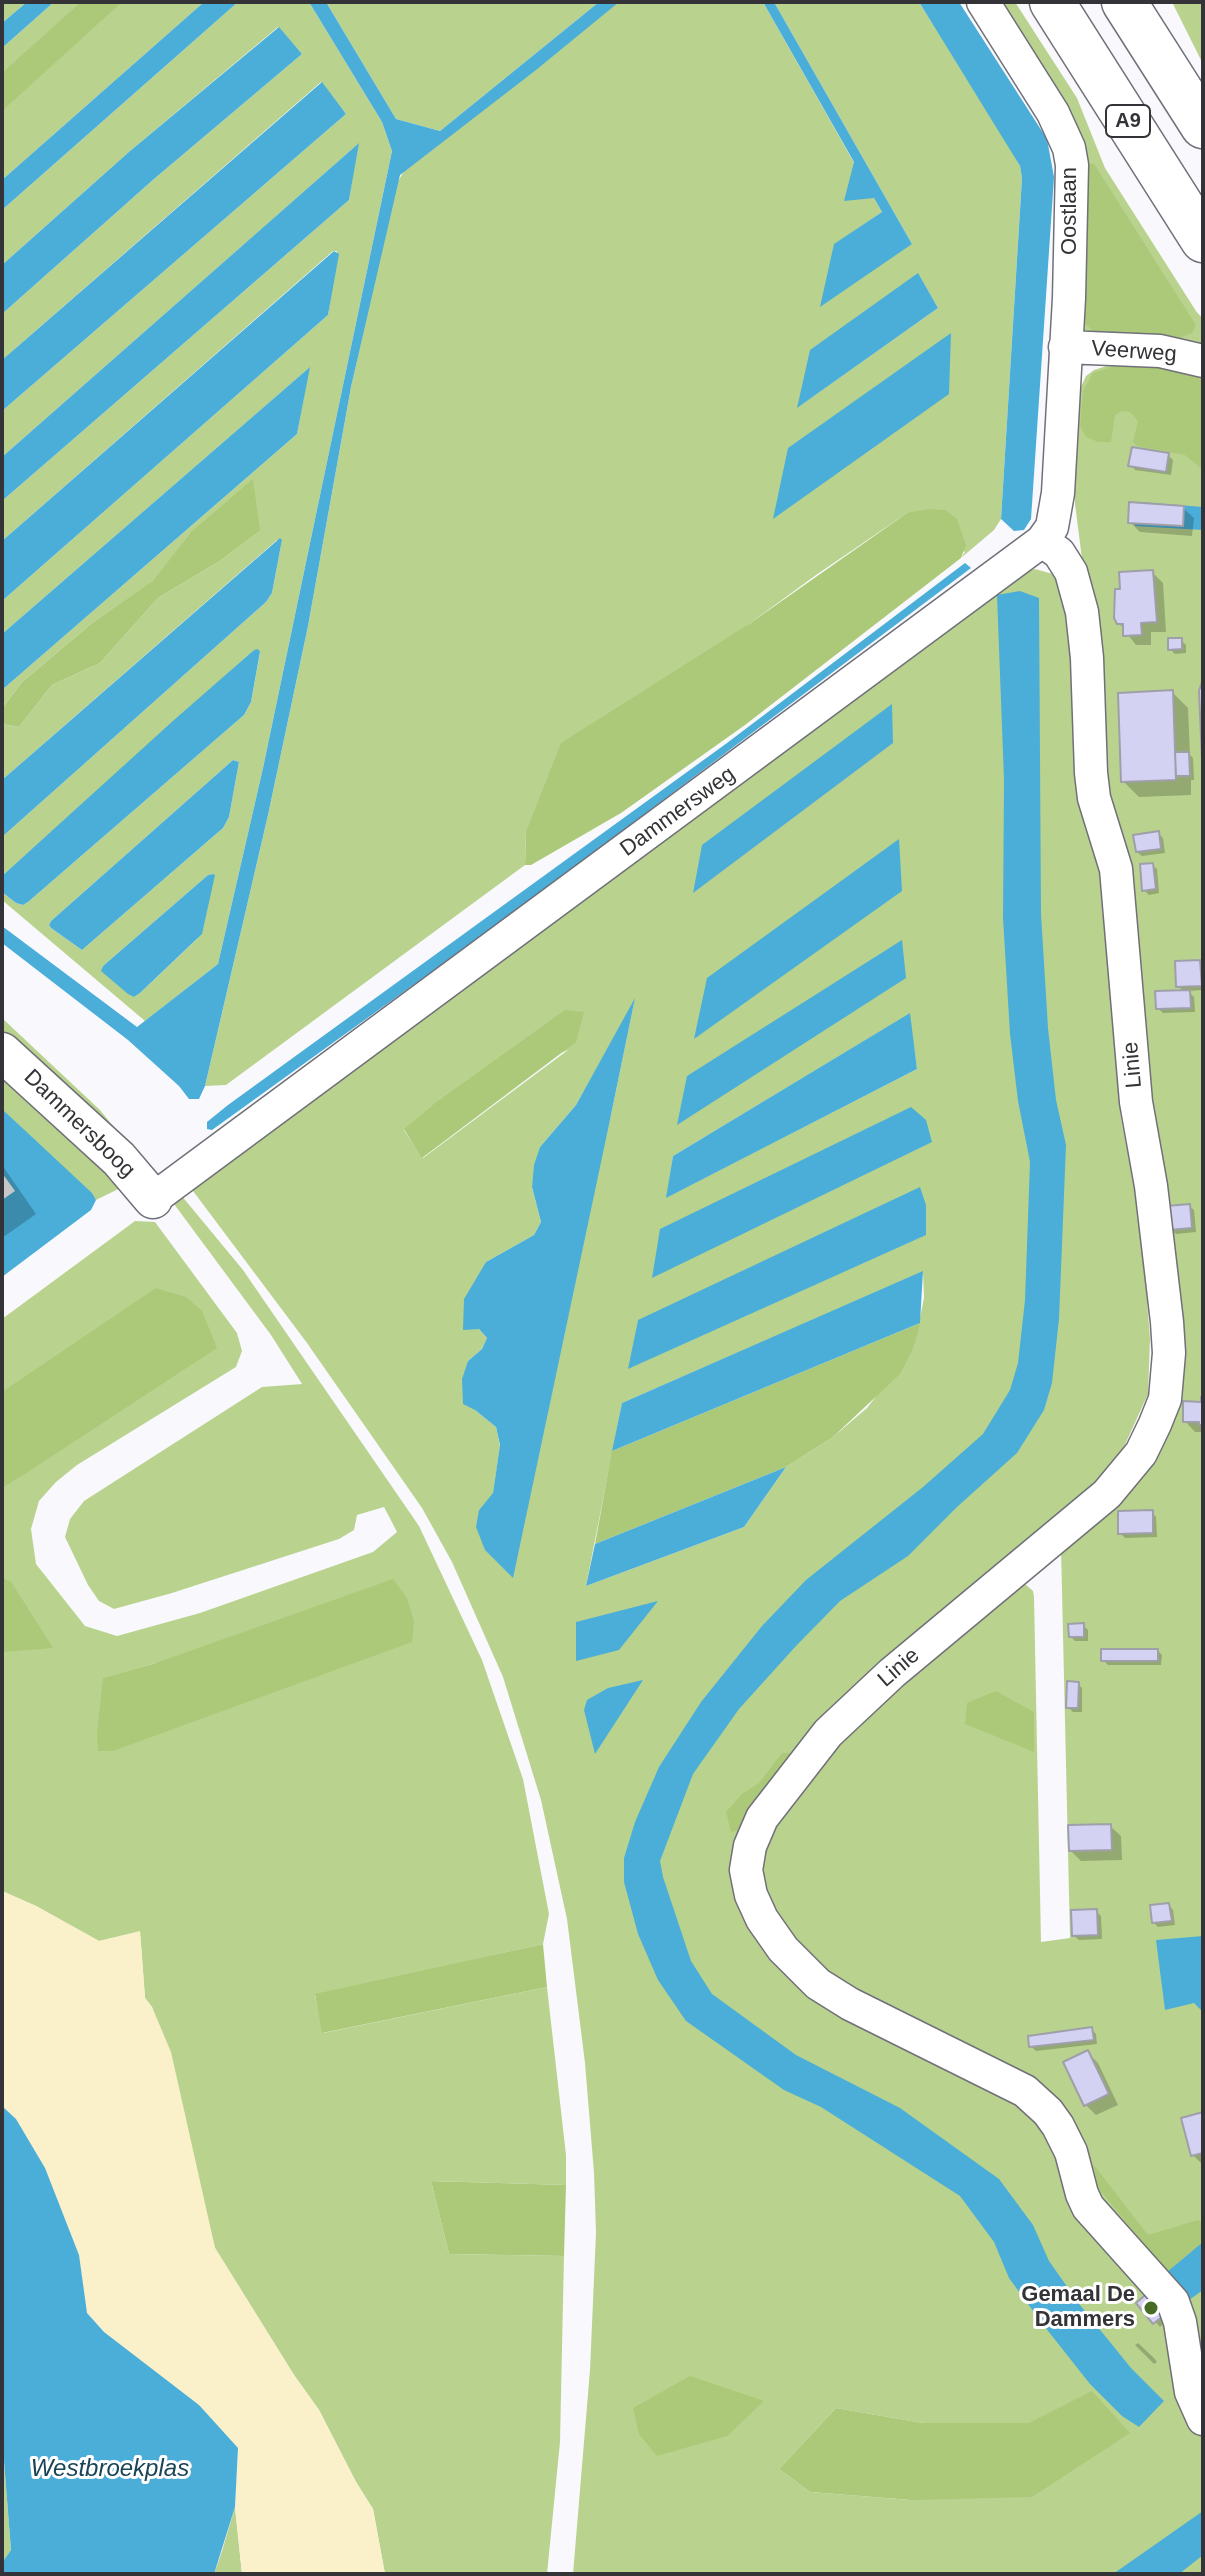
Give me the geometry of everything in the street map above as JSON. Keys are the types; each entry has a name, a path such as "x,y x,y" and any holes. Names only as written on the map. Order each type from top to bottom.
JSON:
{"highway":[{"name":"A9","path":"1052,2 1203,240"},
{"path":"1124,2 1203,126"}],"street":[{"name":"Oostlaan","path":"983,2 1053,113 1069,148 1072,190 1065,347"},
{"name":"Veerweg","path":"1065,347 1160,351 1203,361"},
{"path":"1042,541 1052,527 1056,510 1065,347"},
{"name":"Linie","path":"1042,541 1059,553 1071,572 1082,612 1087,658 1091,773 1094,798 1116,869 1135,1089 1151,1186 1167,1322 1169,1368 1160,1413 1141,1453 1107,1494 892,1673 828,1733 762,1818 750,1846 746,1870 751,1895 762,1919 783,1949 818,1984 835,1996 1025,2091 1048,2112 1071,2152 1088,2207 1173,2302 1180,2322 1191,2392 1203,2419"},
{"name":"Dammersweg","path":"153,1199 1042,541"},
{"name":"Dammersboog","path":"2,1052 119,1159 153,1199"}],"green space":[{"path":"2,2 27,2 2,23"},
{"path":"54,2 204,2 2,180 2,48"},
{"path":"81,2 122,2 2,111 2,73"},
{"path":"238,2 309,2 382,122 392,151 263,768 218,964 145,1021 2,900 2,892 16,903 23,905 28,902 244,715 251,702 260,653 254,650 2,876 2,837 266,602 272,593 282,540 277,540 2,780 2,724 19,727 52,685 100,663 158,598 220,561 260,531 190,533 154,581 92,623 21,683 2,709 2,690 297,434 309,368 2,634 2,601 328,315 337,251 333,251 2,541 2,501 349,200 358,144 2,457 2,411 346,114 321,82 2,360 2,314 154,179 302,54 278,27 130,151 2,265 2,210","holes":["233,760 239,762 229,817 223,828 82,950 51,928 51,921","213,874 197,939 140,993 134,997 102,971 103,966 208,875"]},
{"path":"326,2 599,2 440,131 396,119"},
{"path":"616,2 763,2 882,212 834,245 912,244 774,2 919,2 1013,153 1022,178 1001,519 994,530 961,558 965,552 907,513 816,575 749,624 526,832 525,865 226,1085 205,1086 308,626 351,387 397,183 404,171","holes":["918,274 938,308 798,407"]},
{"path":"991,2 1015,2 1077,98 1105,168 1203,319 1203,346 1085,334 1080,329 1080,170"},
{"path":"1172,2 1203,2 1203,64"},
{"path":"1086,163 1094,164 1196,325 1192,333 1179,338 1097,334 1083,322"},
{"path":"1116,363 1203,370 1203,2403 1195,2375 1107,2217 1078,2145 842,1991 773,1919 754,1859 825,1748 1024,1583 1033,1591 1034,1597 1041,1942 1070,1938 1061,1548 1163,1428 1104,803 1092,592 1082,559 1075,504 1074,440 1080,389 1086,376 1094,370"},
{"path":"1118,365 1153,365 1203,373 1203,470 1185,455 1137,446 1133,442 1138,421 1130,412 1122,411 1115,415 1111,442 1098,442 1086,437 1080,426 1083,391 1093,373"},
{"path":"253,479 260,531 220,561 158,598 100,663 52,685 19,727 2,724 2,709 21,683 92,623 153,581 190,533"},
{"path":"945,510 957,519 966,545 961,558 745,725 621,813 531,865 525,865 526,832 561,743 749,624 907,513"},
{"path":"1035,569 1053,574 1067,591 1101,867 1121,1118 1141,1222 1150,1339 1148,1394 1123,1449 1083,1497 756,1809 769,1943 1028,2103 1156,2292 1203,2432 1203,2574 573,2574 590,2370 596,2232 594,2173 585,2063 567,1919 541,1800 503,1677 452,1562 422,1508 307,1343 190,1187 1026,571","holes":["634,1002 611,1115 485,1550 479,1510 493,1494 500,1446 496,1427 475,1410 468,1361 482,1349 487,1338 479,1329 486,1262 534,1235 541,1222 532,1187 540,1147 576,1105","909,1014 917,1069 667,1197 673,1156","568,1050 423,1158 404,1130 431,1106","925,1235 629,1368 638,1321","923,1272 924,1298 914,1347 867,1408 833,1437 786,1467 744,1527 586,1586 622,1403","836,2408 923,2423 1029,2423 911,2500 810,2492 779,2469"]},
{"path":"565,1010 584,1012 576,1042 422,1158 404,1129 431,1106"},
{"path":"2,1018 100,1110 151,1173 96,1200 2,1109"},
{"path":"181,1195 243,1270 419,1526 482,1660 523,1779 549,1914 543,1944 315,1995 323,2033 547,1987 566,2155 566,2185 431,2181 449,2254 564,2256 560,2442 547,2574 385,2574 373,2509 319,2410 215,2248 152,2007 145,1998 140,1932 99,1941 2,1891 2,1489 52,1455 2,1392 2,1319 135,1221 155,1222 237,1333 242,1351 236,1367 77,1465 39,1501 31,1529 36,1564 85,1626 117,1636 200,1613 373,1552 397,1532 384,1507 357,1515 354,1530 339,1539 114,1609 99,1601 88,1585 65,1537 70,1519 84,1501 262,1387 302,1384 271,1335 174,1204","holes":["156,1663 113,1751 104,1678"]},
{"path":"156,1288 186,1297 202,1311 217,1348 2,1489 2,1392"},
{"path":"920,1323 914,1347 900,1374 833,1437 786,1467 595,1544 612,1451"},
{"path":"2,1577 12,1583 53,1648 2,1652"},
{"path":"393,1579 407,1598 414,1621 412,1642 113,1751 98,1751 103,1678 156,1663"},
{"path":"996,1691 1034,1712 1034,1752 965,1724 967,1703"},
{"path":"782,1753 800,1753 745,1829 731,1832 726,1812 742,1794 759,1783"},
{"path":"543,1944 547,1987 322,2033 315,1994"},
{"path":"1093,2164 1148,2235 1198,2220 1203,2224 1203,2242 1167,2272 1099,2189"},
{"path":"431,2181 566,2185 564,2256 449,2254"},
{"path":"690,2376 764,2401 727,2436 657,2456 639,2434 633,2408"},
{"path":"1092,2391 1130,2433 1032,2497 911,2500 810,2492 779,2469 836,2408 923,2423 1029,2423"},
{"path":"2,2436 11,2550 3,2563 2,2562"},
{"path":"235,2507 242,2574 214,2574 222,2551"}],"sand":[{"path":"2,1891 99,1941 140,1931 145,1998 152,2007 171,2052 215,2248 319,2410 373,2509 385,2574 242,2574 235,2507 238,2448 104,2332 87,2313 16,2119 2,2106"}],"water":[{"path":"27,2 54,2 2,48 2,23"},
{"path":"204,2 238,2 2,210 2,180"},
{"path":"309,2 326,2 396,119 440,131 599,2 619,2 400,175 351,387 308,626 268,815 205,1086 199,1099 189,1099 128,1040 2,943 2,926 137,1027 218,964 263,768 392,151 382,122"},
{"path":"763,2 774,2 912,244 820,307 834,244 882,212 874,198 844,201 854,162"},
{"path":"919,2 959,2 1047,139 1054,177 1031,519 1024,530 1014,531 1001,519 1022,178 1020,166"},
{"path":"279,27 302,54 154,179 2,314 2,265 130,151"},
{"path":"322,82 346,114 2,411 2,360"},
{"path":"359,143 349,200 2,501 2,457"},
{"path":"334,251 339,254 328,315 2,601 2,541"},
{"path":"918,273 938,308 797,408 810,350"},
{"path":"951,333 949,394 773,519 788,448"},
{"path":"310,367 297,434 2,690 2,634"},
{"path":"1141,502 1203,507 1203,530 1135,526 1135,507"},
{"path":"280,538 272,593 266,602 2,837 2,780"},
{"path":"965,563 971,568 520,908 212,1130 207,1129 207,1122 228,1105 727,743"},
{"path":"1020,591 1039,598 1041,914 1048,1028 1056,1100 1066,1145 1059,1319 1052,1383 1044,1410 1017,1453 908,1556 840,1601 739,1709 693,1774 660,1861 691,1961 712,1994 796,2055 900,2108 999,2179 1033,2225 1049,2261 1080,2305 1131,2368 1164,2401 1139,2427 1122,2416 1090,2384 1041,2322 1009,2278 994,2242 960,2196 821,2107 784,2090 686,2021 658,1980 638,1934 624,1882 624,1858 635,1822 659,1767 701,1702 762,1626 806,1580 923,1487 983,1434 1010,1390 1018,1363 1025,1300 1030,1162 1018,1101 1010,1034 1003,918 1004,780 997,595"},
{"path":"258,649 251,702 244,715 28,902 23,905 16,903 2,892 2,876 174,720"},
{"path":"892,704 893,743 693,893 702,845"},
{"path":"233,760 239,762 229,817 223,828 82,950 51,928 51,921"},
{"path":"899,839 902,891 694,1039 707,978"},
{"path":"213,874 202,934 140,993 134,997 128,994 101,971 208,875"},
{"path":"902,940 906,978 677,1125 687,1076"},
{"path":"635,998 513,1578 485,1550 476,1527 479,1510 493,1493 500,1445 496,1427 463,1404 462,1379 468,1361 482,1349 487,1338 479,1329 463,1330 464,1299 486,1262 534,1235 541,1222 532,1187 540,1147 576,1105"},
{"path":"910,1013 917,1069 666,1198 673,1156"},
{"path":"911,1107 926,1120 932,1142 652,1278 660,1229"},
{"path":"2,1109 96,1200 91,1210 2,1277 2,1200 15,1191 2,1173"},
{"path":"920,1187 926,1205 926,1235 628,1369 638,1320"},
{"path":"923,1271 920,1323 612,1451 622,1403"},
{"path":"786,1467 744,1527 586,1586 595,1544"},
{"path":"658,1601 619,1650 576,1661 576,1622"},
{"path":"643,1680 595,1754 584,1710 587,1700 608,1688"},
{"path":"1203,1936 1203,2012 1194,2003 1165,2010 1156,1940"},
{"name":"Westbroekplas","path":"2,2106 16,2119 45,2168 79,2255 87,2313 104,2332 199,2405 238,2448 235,2507 214,2574 2,2574 2,2563 11,2550 2,2436"},
{"path":"1203,2242 1203,2290 1189,2300 1167,2272"},
{"path":"1203,2511 1203,2555 1179,2574 1113,2574"}],"building":[{"path":"1132,447 1169,453 1166,472 1128,466"},
{"path":"1129,502 1184,506 1183,526 1128,523"},
{"path":"1153,570 1157,622 1141,623 1142,635 1123,636 1123,624 1117,624 1114,618 1115,589 1120,589 1119,572"},
{"path":"1168,638 1182,638 1182,649 1168,650"},
{"path":"1203,679 1203,759 1202,759 1199,691"},
{"path":"1173,690 1176,780 1121,782 1118,693"},
{"path":"1175,752 1189,752 1190,776 1176,776"},
{"path":"1159,831 1161,849 1136,852 1133,835"},
{"path":"1153,863 1156,889 1142,891 1140,864"},
{"path":"1200,960 1202,986 1176,987 1175,961"},
{"path":"1190,990 1191,1008 1156,1009 1155,991"},
{"path":"1190,1204 1192,1228 1169,1230 1166,1206"},
{"path":"1201,1397 1203,1425 1183,1422 1183,1401 1201,1402"},
{"path":"1153,1510 1153,1533 1118,1534 1118,1511"},
{"path":"1084,1623 1084,1637 1069,1637 1068,1624"},
{"path":"1101,1649 1158,1649 1158,1661 1101,1661"},
{"path":"1067,1681 1079,1682 1078,1708 1066,1708"},
{"path":"1111,1824 1112,1850 1069,1851 1068,1825"},
{"path":"1169,1903 1172,1921 1152,1923 1150,1905"},
{"path":"1097,1909 1098,1935 1072,1936 1071,1910"},
{"path":"1092,2027 1094,2040 1029,2047 1028,2036"},
{"path":"1088,2050 1109,2094 1084,2106 1063,2062"},
{"path":"1203,2112 1203,2153 1191,2156 1181,2118"},
{"name":"Gemaal De Dammers","path":"1150,2291 1167,2313 1153,2324 1136,2303"}],"place":[{"name":"Gemaal De Dammers","path":"1151,2308"}]}
